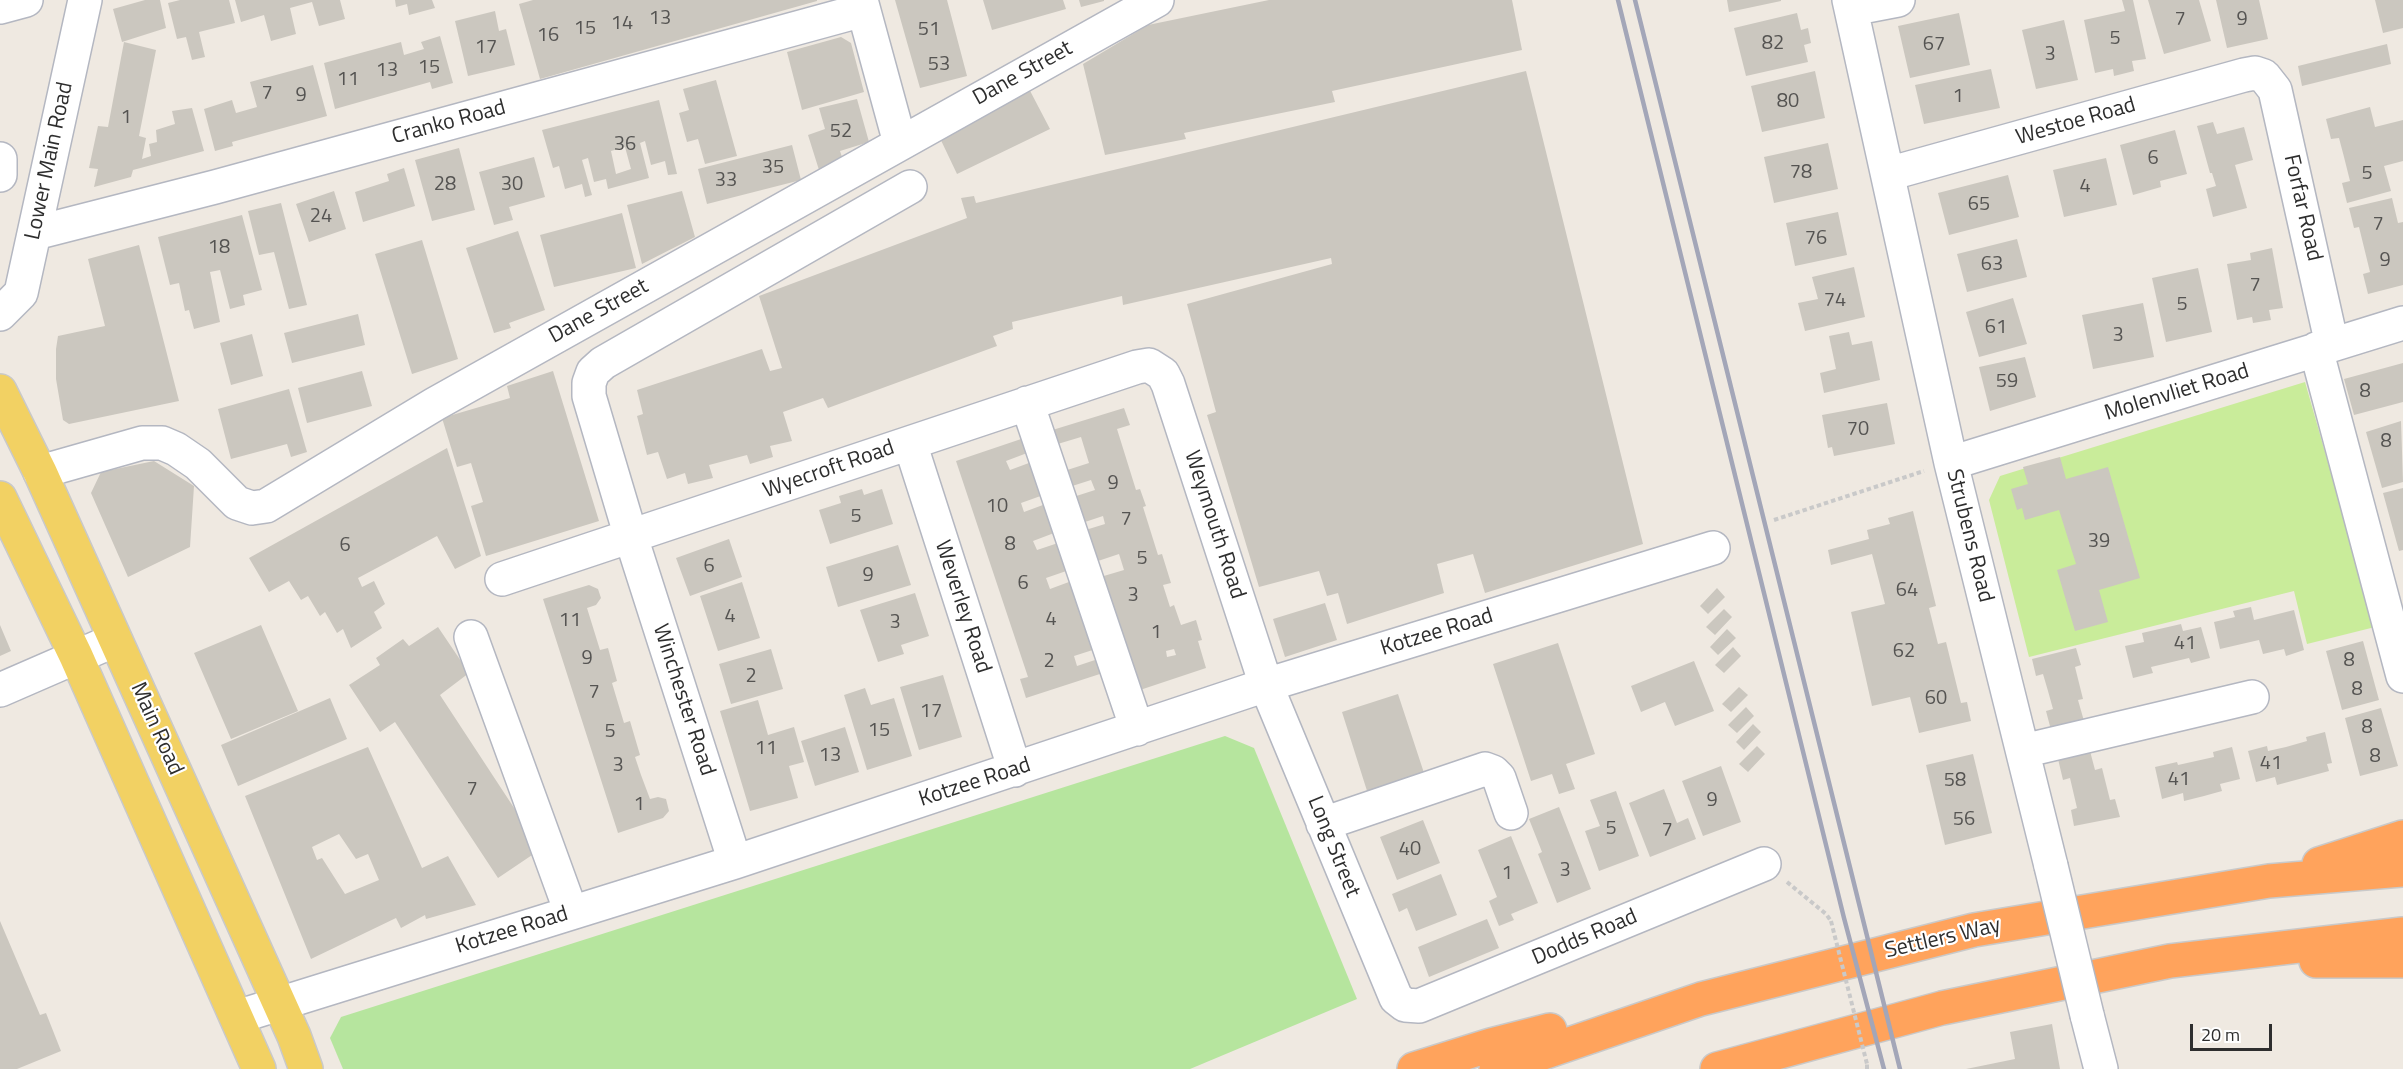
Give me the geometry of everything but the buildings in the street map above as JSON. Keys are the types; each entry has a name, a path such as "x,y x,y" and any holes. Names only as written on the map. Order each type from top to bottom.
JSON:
{"highway":[{"path":"2269,881 2403,837"},
{"name":"Settlers Way","path":"1496,1069 1701,999 1974,930 2269,881 2403,870"},
{"path":"1720,1068 1942,1008 2189,959 2403,934"},
{"path":"2189,959 2403,961"},
{"path":"1414,1069 1491,1045 1575,1024 1661,1012"}],"main road":[{"name":"Main Road","path":"0,391 40,472 294,1036 306,1069"},
{"name":"Main Road","path":"0,498 76,656 259,1069"}],"street":[{"path":"0,7 26,0"},
{"name":"Lower Main Road","path":"0,314 21,293 85,0"},
{"name":"Dane Street","path":"40,472 142,444 162,444 176,448 198,464 237,503 252,508 266,506 435,404 1156,0"},
{"path":"1850,5 1898,0"},
{"path":"862,5 900,143"},
{"name":"Cranko Road","path":"35,233 215,187 862,5"},
{"name":"Strubens Road","path":"1850,5 1951,463 2101,1069"},
{"name":"Westoe Road","path":"1888,174 2244,75 2255,73 2264,76"},
{"name":"Forfar Road","path":"2264,76 2275,90 2324,347 2403,676"},
{"path":"0,159 0,175"},
{"name":"Winchester Road","path":"735,862 630,537 590,396 589,383 593,372 603,363 910,187"},
{"name":"Molenvliet Road","path":"1951,463 2403,323"},
{"name":"Wyecroft Road","path":"502,579 1137,367 1149,365 1157,369"},
{"name":"Weymouth Road","path":"1157,369 1163,374 1167,384 1266,685"},
{"path":"1027,404 1137,729"},
{"name":"Weverley Road","path":"910,443 1015,770"},
{"name":"Kotzee Road","path":"237,1017 735,862 1266,685 1713,548"},
{"path":"471,637 572,912"},
{"path":"0,690 115,640"},
{"name":"Long Street","path":"1266,685 1389,987 1396,998 1405,1005"},
{"path":"2023,751 2252,697"},
{"path":"1323,824 1485,769 1493,772 1499,778 1511,813"},
{"name":"Dodds Road","path":"1405,1005 1425,1004 1764,864"}],"path":[{"path":"1774,520 1951,463"},
{"path":"1764,864 1826,914 1831,921 1867,1066"}],"green space":[{"path":"2305,382 2375,627 2307,644 2294,591 2029,657 1989,500 2000,476"},
{"path":"1225,736 1254,748 1357,999 1190,1069 343,1069 330,1038 341,1017"}],"railway":[{"path":"1618,0 1844,918 1884,1069"},
{"path":"1635,0 1900,1069"}]}
